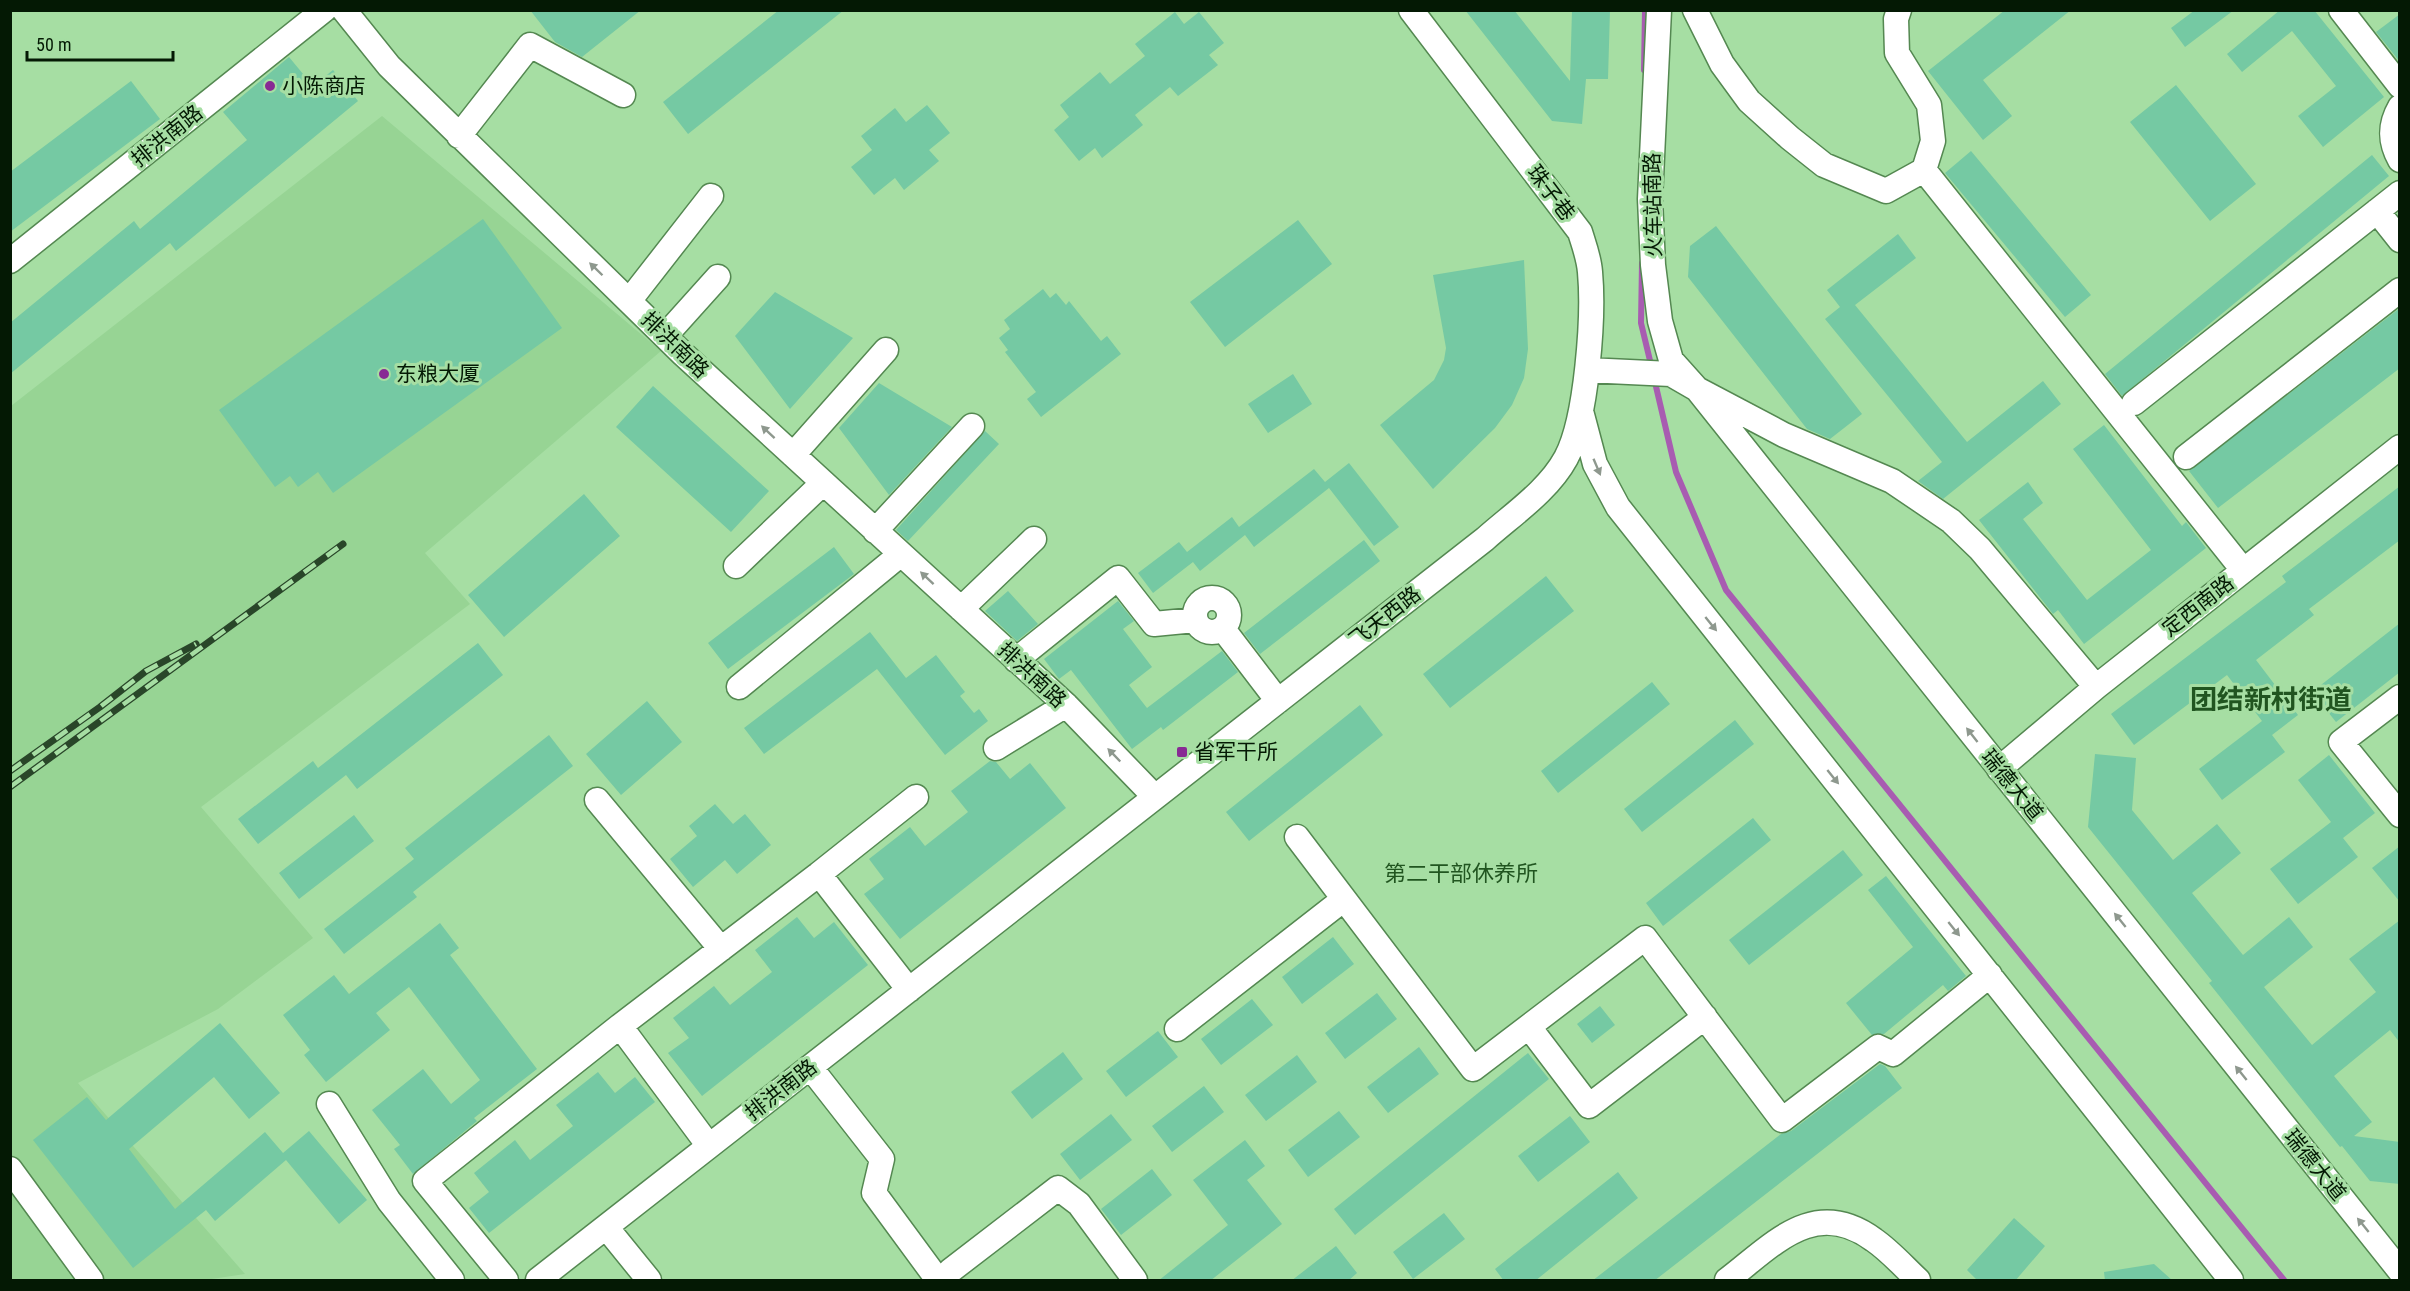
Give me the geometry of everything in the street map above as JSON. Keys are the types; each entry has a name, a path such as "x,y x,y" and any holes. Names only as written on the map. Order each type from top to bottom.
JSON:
{"street":[{"name":"排洪南路","path":"10,261 324,10"},
{"name":"排洪南路","path":"344,10 389,66 629,302 1066,705 1155,797 538,1281"},
{"name":"珠子巷","path":"1411,10 1580,232 1590,270 1591,304 1587,370 1581,411"},
{"name":"火车站南路","path":"1659,10 1650,199 1653,265 1660,321 1671,360 1697,388"},
{"path":"1695,10 1722,64 1749,101 1824,165 1886,191 1924,170 1933,141 1929,105 1897,53 1896,19 1899,10"},
{"path":"2341,10 2400,86"},
{"path":"459,136 530,45 623,95"},
{"path":"2400,107 2393,120 2391,134 2393,148 2400,160"},
{"path":"1924,170 2243,570"},
{"path":"2134,403 2400,193"},
{"path":"629,302 711,196"},
{"path":"2377,211 2400,240"},
{"path":"665,336 718,277"},
{"path":"2186,457 2400,290"},
{"path":"792,454 886,350"},
{"name":"瑞德大道","path":"1587,370 1671,374 1697,388 2400,1271"},
{"path":"1697,388 1784,435 1892,481 1951,520 1980,549 2096,687"},
{"path":"1581,411 1595,464 1618,507 2231,1281"},
{"name":"飞天西路","path":"1155,797 1485,538 1548,483 1567,456 1581,411"},
{"path":"875,531 972,426"},
{"name":"定西南路","path":"1999,769 2096,687 2400,447"},
{"path":"736,566 823,483"},
{"path":"961,609 1034,539"},
{"path":"739,687 901,554"},
{"path":"1016,660 1118,578 1154,624 1195,620 1197,606 1202,601 1215,598 1226,605 1229,611 1227,624 1223,629 1278,701"},
{"path":"2400,697 2341,742 2400,815"},
{"path":"996,748 1066,705"},
{"path":"506,1281 425,1181 620,1026 916,797"},
{"path":"597,800 721,949"},
{"path":"1297,837 1473,1069 1645,938 1782,1120 1878,1047 1893,1054 1990,975"},
{"path":"819,874 909,990"},
{"path":"1177,1029 1344,899"},
{"path":"1529,1027 1589,1106 1705,1017"},
{"path":"620,1026 709,1146"},
{"path":"810,1067 882,1159 874,1193 938,1281"},
{"path":"328,1104 389,1201 452,1281"},
{"path":"10,1169 91,1281"},
{"path":"945,1281 950,1271 1058,1188 1079,1204 1135,1281"},
{"path":"1726,1281 1791,1231 1810,1223 1827,1221 1850,1227 1875,1241 1918,1281"},
{"path":"606,1227 649,1281"}],"shaded area":[{"path":"382,116 661,351 425,553 470,604 201,807 313,938 218,1009 78,1083 245,1274 205,1280 11,1280 11,406"}],"building":[{"path":"530,10 641,10 582,57 555,42"},
{"path":"779,10 844,10 688,134 663,102"},
{"path":"1465,10 1514,10 1570,81 1572,10 1610,10 1608,79 1586,79 1582,124 1552,121"},
{"path":"2005,10 2071,10 1983,80 2012,116 1983,140 1928,71"},
{"path":"2195,10 2234,10 2185,47 2171,28"},
{"path":"2280,10 2314,10 2384,97 2323,147 2298,116 2336,86 2292,31 2242,72 2227,54"},
{"path":"1175,12 1184,24 1199,12 1224,43 1209,55 1218,65 1178,96 1170,87 1135,115 1143,125 1102,158 1095,148 1079,161 1054,130 1069,117 1060,105 1100,72 1110,84 1145,56 1135,44"},
{"path":"2400,14 2400,62 2376,32"},
{"path":"289,57 313,86 333,70 358,101 176,251 170,243 10,374 10,323 134,221 140,229 247,140 223,112"},
{"path":"131,81 160,119 10,232 10,172"},
{"path":"2176,85 2256,184 2210,221 2130,122"},
{"path":"927,105 950,133 929,150 939,161 904,190 895,178 874,195 851,167 872,150 861,136 895,108 906,122"},
{"path":"1971,151 2091,295 2065,317 1945,173"},
{"path":"2372,155 2389,176 2122,396 2105,374"},
{"name":"东粮大厦","path":"483,219 562,328 333,493 318,472 298,487 290,476 275,487 219,410"},
{"path":"1298,220 1332,264 1225,347 1190,302"},
{"path":"1716,226 1862,414 1830,439 1807,429 1688,277 1690,246"},
{"path":"1898,234 1916,258 1855,305 1967,442 2043,381 2061,404 1943,499 1918,481 1942,462 1825,319 1840,307 1827,290"},
{"path":"1524,260 1528,349 1524,378 1512,405 1495,428 1433,489 1380,425 1434,380 1444,360 1446,348 1433,275"},
{"path":"1043,289 1050,298 1056,293 1066,305 1069,301 1101,341 1107,336 1121,354 1041,417 1027,399 1036,392 1005,352 1008,350 999,338 1010,329 1004,320"},
{"path":"775,292 853,338 790,409 735,336"},
{"path":"2400,308 2400,368 2218,508 2189,471"},
{"path":"1293,374 1312,404 1268,433 1248,404"},
{"path":"879,383 952,427 889,495 839,428"},
{"path":"653,386 769,491 731,532 616,427"},
{"path":"2104,425 2182,526 2186,522 2206,548 2084,644 2058,610 2053,614 1979,520 2028,482 2043,503 2023,519 2087,600 2151,550 2073,449"},
{"path":"985,431 999,444 908,541 896,530"},
{"path":"1349,463 1399,527 1374,546 1329,488 1254,547 1245,535 1200,571 1193,562 1153,593 1138,573 1179,542 1187,552 1232,517 1239,527 1314,469 1325,482"},
{"path":"2400,486 2400,540 2309,609 2314,615 2256,660 2298,715 2272,735 2285,752 2222,800 2199,769 2262,721 2227,675 2134,745 2111,714 2286,582 2282,576"},
{"path":"584,494 620,536 504,637 468,595"},
{"path":"1364,540 1380,561 1260,654 1244,633"},
{"path":"834,547 854,574 728,669 708,643"},
{"path":"1546,576 1574,611 1450,708 1423,674"},
{"path":"1008,591 1038,624 1017,641 985,611"},
{"path":"1118,601 1134,621 1123,629 1152,667 1129,685 1147,708 1222,651 1238,672 1163,730 1161,727 1132,749 1071,670 1059,679 1044,659"},
{"path":"2400,623 2400,672 2336,722 2312,692"},
{"path":"870,632 906,678 936,655 965,692 960,696 974,713 979,709 988,721 945,755 877,669 764,754 744,728"},
{"path":"478,643 503,675 357,789 346,775 258,844 238,819 313,761 318,768"},
{"path":"1652,682 1670,704 1558,793 1541,771"},
{"path":"647,701 682,742 621,795 586,754"},
{"path":"1360,705 1383,735 1249,841 1226,812"},
{"path":"1735,720 1754,744 1642,832 1624,809"},
{"path":"549,735 573,766 413,892 417,897 344,954 324,929 414,859 405,848"},
{"path":"2095,754 2136,758 2132,810 2173,860 2217,824 2241,853 2192,893 2243,955 2289,917 2313,947 2264,987 2312,1045 2376,992 2349,959 2400,920 2400,1043 2390,1030 2334,1076 2372,1122 2354,1136 2400,1142 2400,1184 2370,1181 2342,1146 2340,1147 2209,983 2212,981 2088,827"},
{"path":"2329,755 2375,813 2343,838 2358,857 2298,904 2270,869 2331,822 2298,780"},
{"path":"990,761 996,762 1010,779 1030,763 1066,808 900,939 864,894 884,879 869,859 910,827 925,846 968,812 951,791"},
{"path":"715,804 733,824 745,814 771,845 737,874 725,860 693,887 670,859 697,836 689,826"},
{"path":"354,815 374,841 299,899 279,873"},
{"path":"1753,818 1771,840 1663,926 1646,903"},
{"path":"2400,846 2400,902 2372,868"},
{"path":"1843,850 1863,875 1749,965 1729,940"},
{"path":"1886,876 1966,976 1948,991 1943,985 1884,1034 1872,1035 1846,1003 1913,947 1868,890"},
{"path":"797,917 814,938 834,922 868,965 702,1096 668,1053 689,1038 673,1018 714,986 730,1005 772,972 755,950"},
{"path":"440,923 459,948 450,955 537,1069 474,1118 477,1121 413,1174 394,1149 400,1145 372,1110 423,1069 451,1104 480,1080 409,987 376,1013 390,1030 326,1082 304,1055 310,1050 283,1015 334,975 349,994"},
{"path":"1333,937 1354,964 1302,1004 1282,977"},
{"path":"1377,993 1397,1019 1345,1059 1325,1033"},
{"path":"1252,999 1273,1025 1221,1065 1201,1039"},
{"path":"1600,1006 1615,1025 1592,1043 1577,1024"},
{"path":"220,1023 280,1093 249,1119 214,1077 129,1149 175,1209 265,1132 283,1153 309,1131 367,1200 339,1224 286,1160 215,1221 206,1210 133,1268 33,1140 87,1097 106,1120"},
{"path":"1158,1031 1178,1057 1126,1097 1106,1071"},
{"path":"1419,1047 1439,1074 1388,1113 1367,1087"},
{"path":"1063,1052 1083,1079 1032,1119 1011,1092"},
{"path":"1528,1053 1549,1079 1355,1235 1334,1209"},
{"path":"1297,1055 1317,1082 1266,1121 1245,1095"},
{"path":"1880,1064 1885,1066 1902,1088 1654,1281 1592,1281 1781,1134 1791,1131"},
{"path":"598,1072 615,1093 635,1077 655,1102 489,1233 469,1208 489,1192 474,1173 515,1140 530,1160 573,1126 556,1105"},
{"path":"1204,1086 1224,1112 1172,1152 1152,1126"},
{"path":"1339,1111 1360,1137 1308,1177 1288,1150"},
{"path":"1111,1114 1132,1140 1080,1180 1060,1154"},
{"path":"1570,1116 1590,1142 1538,1182 1518,1156"},
{"path":"1245,1140 1265,1166 1247,1180 1282,1224 1210,1281 1158,1281 1228,1225 1193,1180"},
{"path":"1152,1169 1172,1195 1121,1235 1101,1209"},
{"path":"1618,1172 1638,1198 1535,1281 1504,1281 1495,1269"},
{"path":"1444,1213 1465,1239 1413,1279 1393,1252"},
{"path":"2014,1218 2045,1246 2015,1281 1978,1281 1967,1270"},
{"path":"1336,1246 1357,1273 1348,1281 1291,1281"},
{"path":"2154,1264 2173,1281 2105,1281 2104,1272"}],"waterway":[{"path":"1644,70 1645,10"},
{"path":"1642,263 1641,323 1652,369"},
{"path":"1654,378 1676,472 1726,590 2284,1280"}],"railway":[{"path":"10,787 343,544"},
{"path":"10,771 146,671 196,644"}],"place":[{"name":"小陈商店","path":"270,86"},
{"name":"东粮大厦","path":"384,374"},
{"name":"省军干所","path":"1182,752"}],"district":[{"name":"团结新村街道","path":"2271,700"},
{"name":"第二干部休养所","path":"1461,873"}]}
